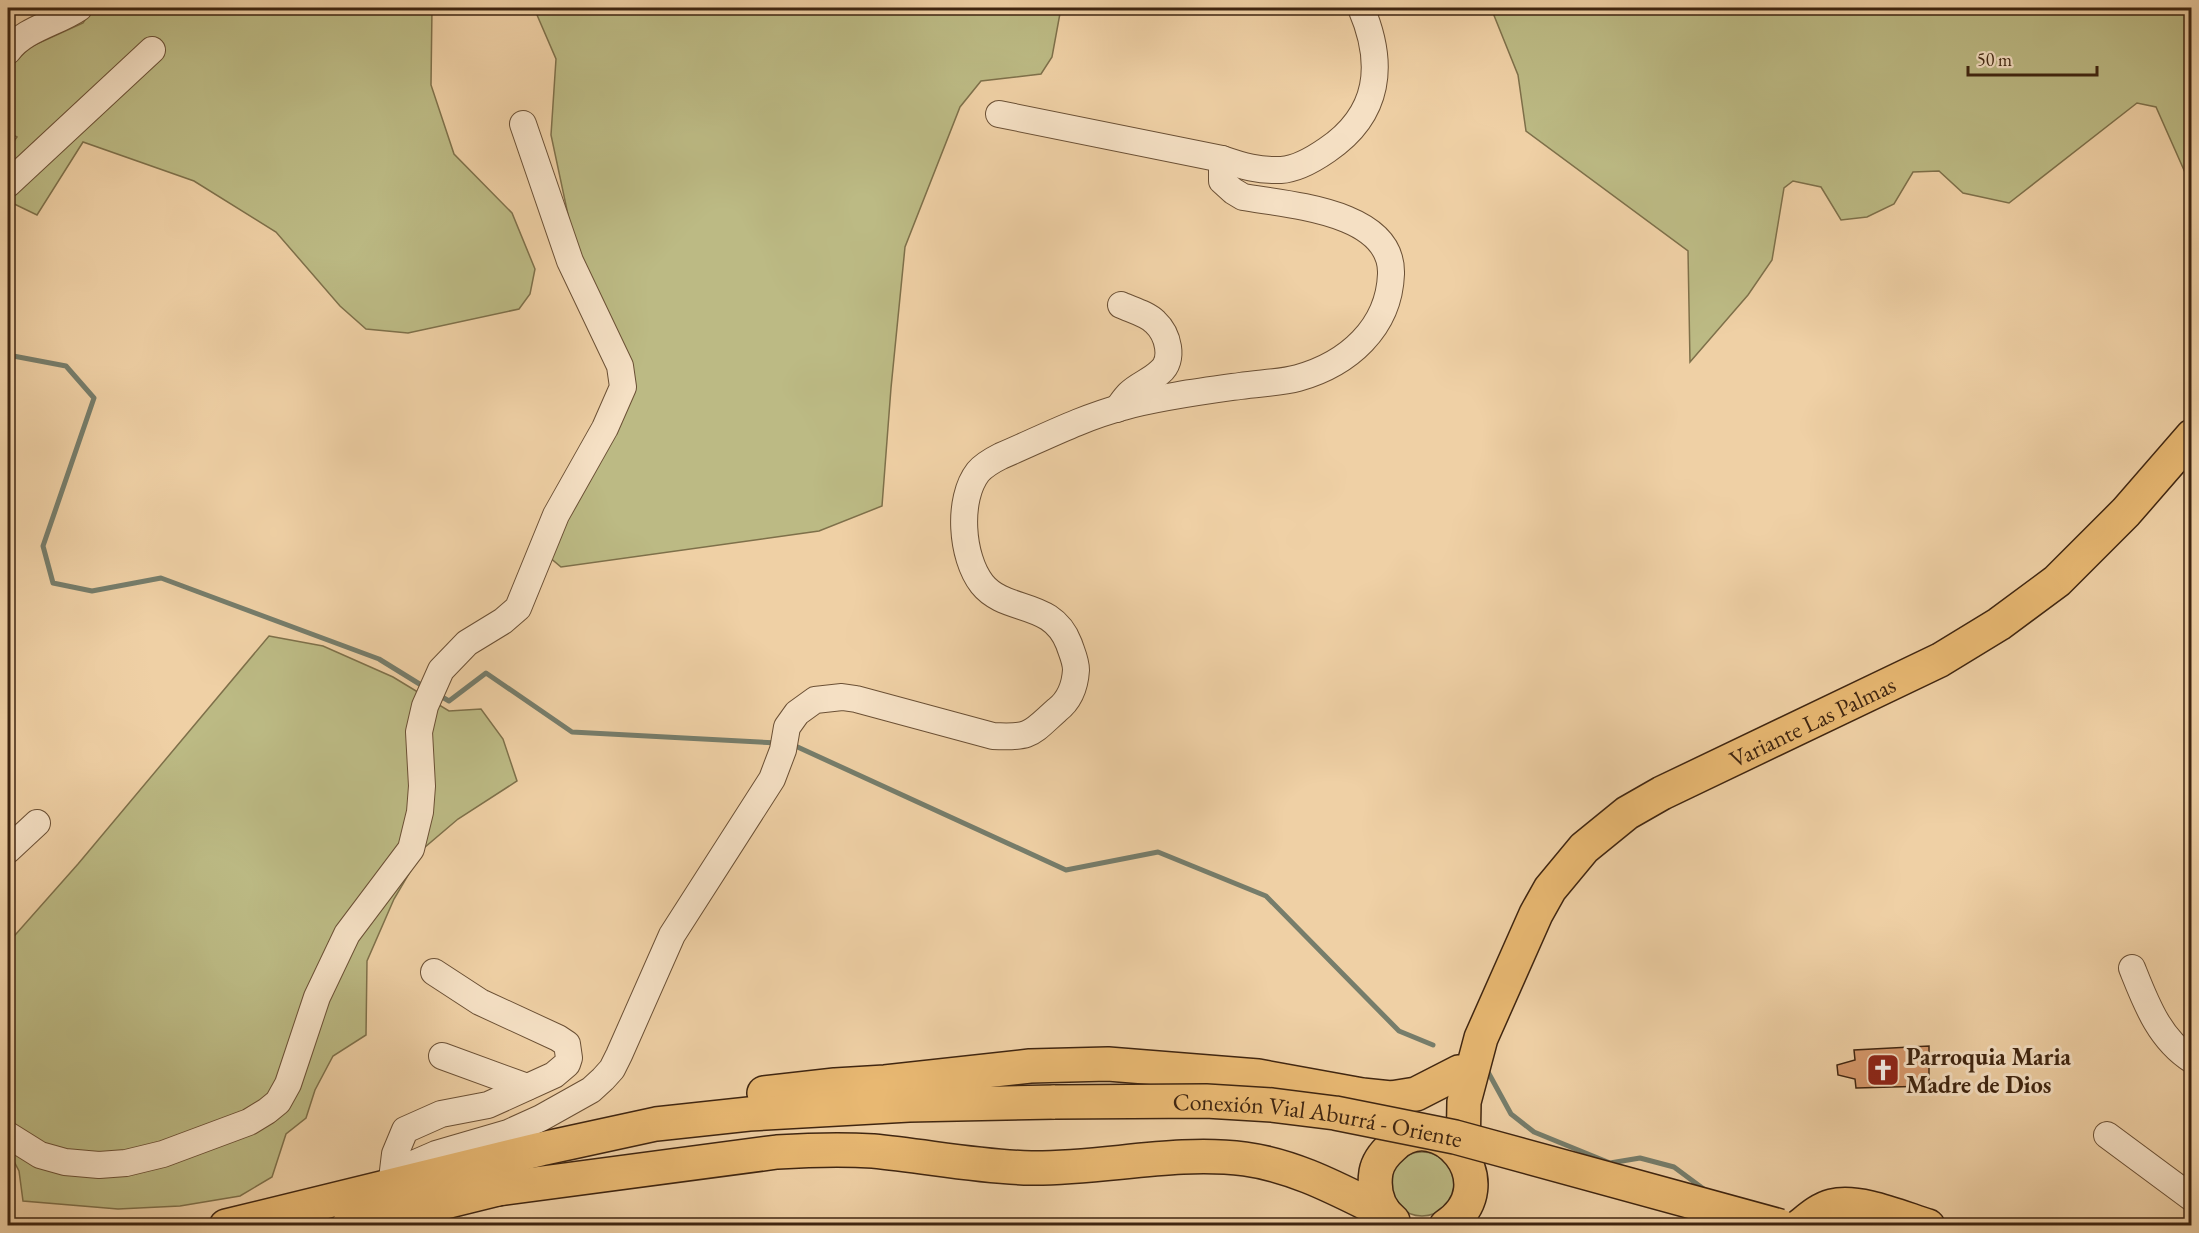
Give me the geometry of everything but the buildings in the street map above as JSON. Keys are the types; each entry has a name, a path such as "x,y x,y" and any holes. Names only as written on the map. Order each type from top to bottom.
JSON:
{"main road":[{"name":"Variante Las Palmas","path":"1473,1226 1470,1174 1463,1156 1464,1102 1481,1038 1536,914 1550,889 1584,848 1627,813 1662,792 1940,660 1999,624 2057,581 2126,512 2192,436"},
{"name":"Variante Las Palmas","path":"1392,1219 1377,1198 1374,1183 1377,1167 1385,1153 1436,1106 1481,1038"},
{"path":"656,1124 727,1099 774,1091 885,1082 1030,1066 1108,1064 1225,1072 1391,1098 1416,1095 1458,1072"},
{"path":"1225,1072 1280,1091 1364,1111 1401,1140 1416,1135 1437,1137 1447,1141 1463,1156"},
{"name":"Conexión Vial Aburrá - Oriente","path":"844,1109 1055,1102 1206,1101 1272,1105 1335,1113 1455,1137 1780,1226"},
{"path":"226,1226 384,1184 656,1124 749,1114 844,1109"},
{"path":"348,1226 745,1129 844,1109"},
{"path":"498,1189 777,1152 820,1150 872,1151 989,1166 1033,1168 1210,1157 1245,1159 1293,1170 1331,1185 1392,1219"},
{"path":"1446,1226 1464,1209 1470,1193"},
{"path":"1806,1221 1832,1206 1846,1204 1928,1226"}],"street":[{"path":"13,39 64,18 79,8"},
{"path":"999,114 1222,159 1251,169 1283,170 1313,160 1345,138 1364,113 1372,94 1376,73 1375,54 1361,8"},
{"path":"8,184 152,50"},
{"path":"8,1135 40,1155 65,1162 99,1166 126,1163 163,1154 249,1122 267,1111 278,1102 288,1084 317,997 338,949 411,849 420,812 422,786 419,732 422,715 441,670 467,643 503,621 518,608 556,515 605,428 623,387 620,366 570,261 523,124"},
{"path":"384,1184 413,1164 436,1154 508,1133 542,1118 591,1090 612,1069 672,935 767,788 796,713 815,700 842,697 993,736 1011,737 1029,734 1063,706 1076,679 1076,662 1064,631 1044,614 995,595 982,585 967,550 964,522 966,502 977,473 994,460 1117,409 1238,386 1297,379 1346,357 1364,342 1383,314 1390,289 1391,267 1387,249 1365,227 1324,212 1243,197 1222,181 1222,159"},
{"path":"1117,409 1129,393 1161,372 1167,363 1168,354 1162,330 1154,320 1121,305"},
{"path":"8,850 37,823"},
{"path":"2132,968 2151,1016 2177,1050 2192,1060"},
{"path":"384,1184 405,1130 441,1114 488,1105 562,1070 568,1058 567,1044 558,1038 480,1002 434,972"},
{"path":"442,1056 527,1087"},
{"path":"2107,1136 2192,1198"}],"shaded area":[{"path":"93,8 432,8 431,85 454,154 512,213 535,269 530,294 519,309 408,333 366,329 340,306 276,232 194,181 83,142 37,215 8,201 8,149 17,137 8,132 8,69 30,47 83,23"},
{"path":"534,8 1061,8 1052,57 1041,74 981,81 960,107 905,247 882,506 819,531 561,567 548,556 623,414 577,257 551,135 556,59"},
{"path":"1491,8 2191,8 2191,186 2156,107 2137,103 2009,203 1963,193 1939,171 1913,172 1894,204 1867,217 1841,220 1821,187 1793,181 1784,188 1772,260 1748,295 1690,362 1688,251 1526,131 1518,75"},
{"path":"269,636 323,646 393,677 449,711 481,709 503,739 517,781 458,819 424,848 394,899 367,961 366,1035 333,1056 315,1090 306,1118 286,1134 272,1177 240,1196 180,1206 118,1209 23,1201 19,1171 8,1150 8,943 78,864"},
{"path":"1422,1152 1440,1158 1448,1166 1454,1184 1448,1202 1440,1210 1422,1216 1404,1210 1396,1202 1390,1184 1396,1166 1404,1158"}],"waterway":[{"path":"8,355 66,366 94,398 43,546 53,583 92,591 161,578 379,659 426,688"},
{"path":"437,694 449,701 486,673 572,732 778,743"},
{"path":"791,744 1066,870 1158,852 1266,896 1399,1031 1433,1045"},
{"path":"1488,1072 1511,1114 1534,1132 1610,1163 1640,1158 1674,1167 1705,1190"}],"place":[{"name":"Parroquia Maria Madre de Dios","path":"1883,1070"}]}
